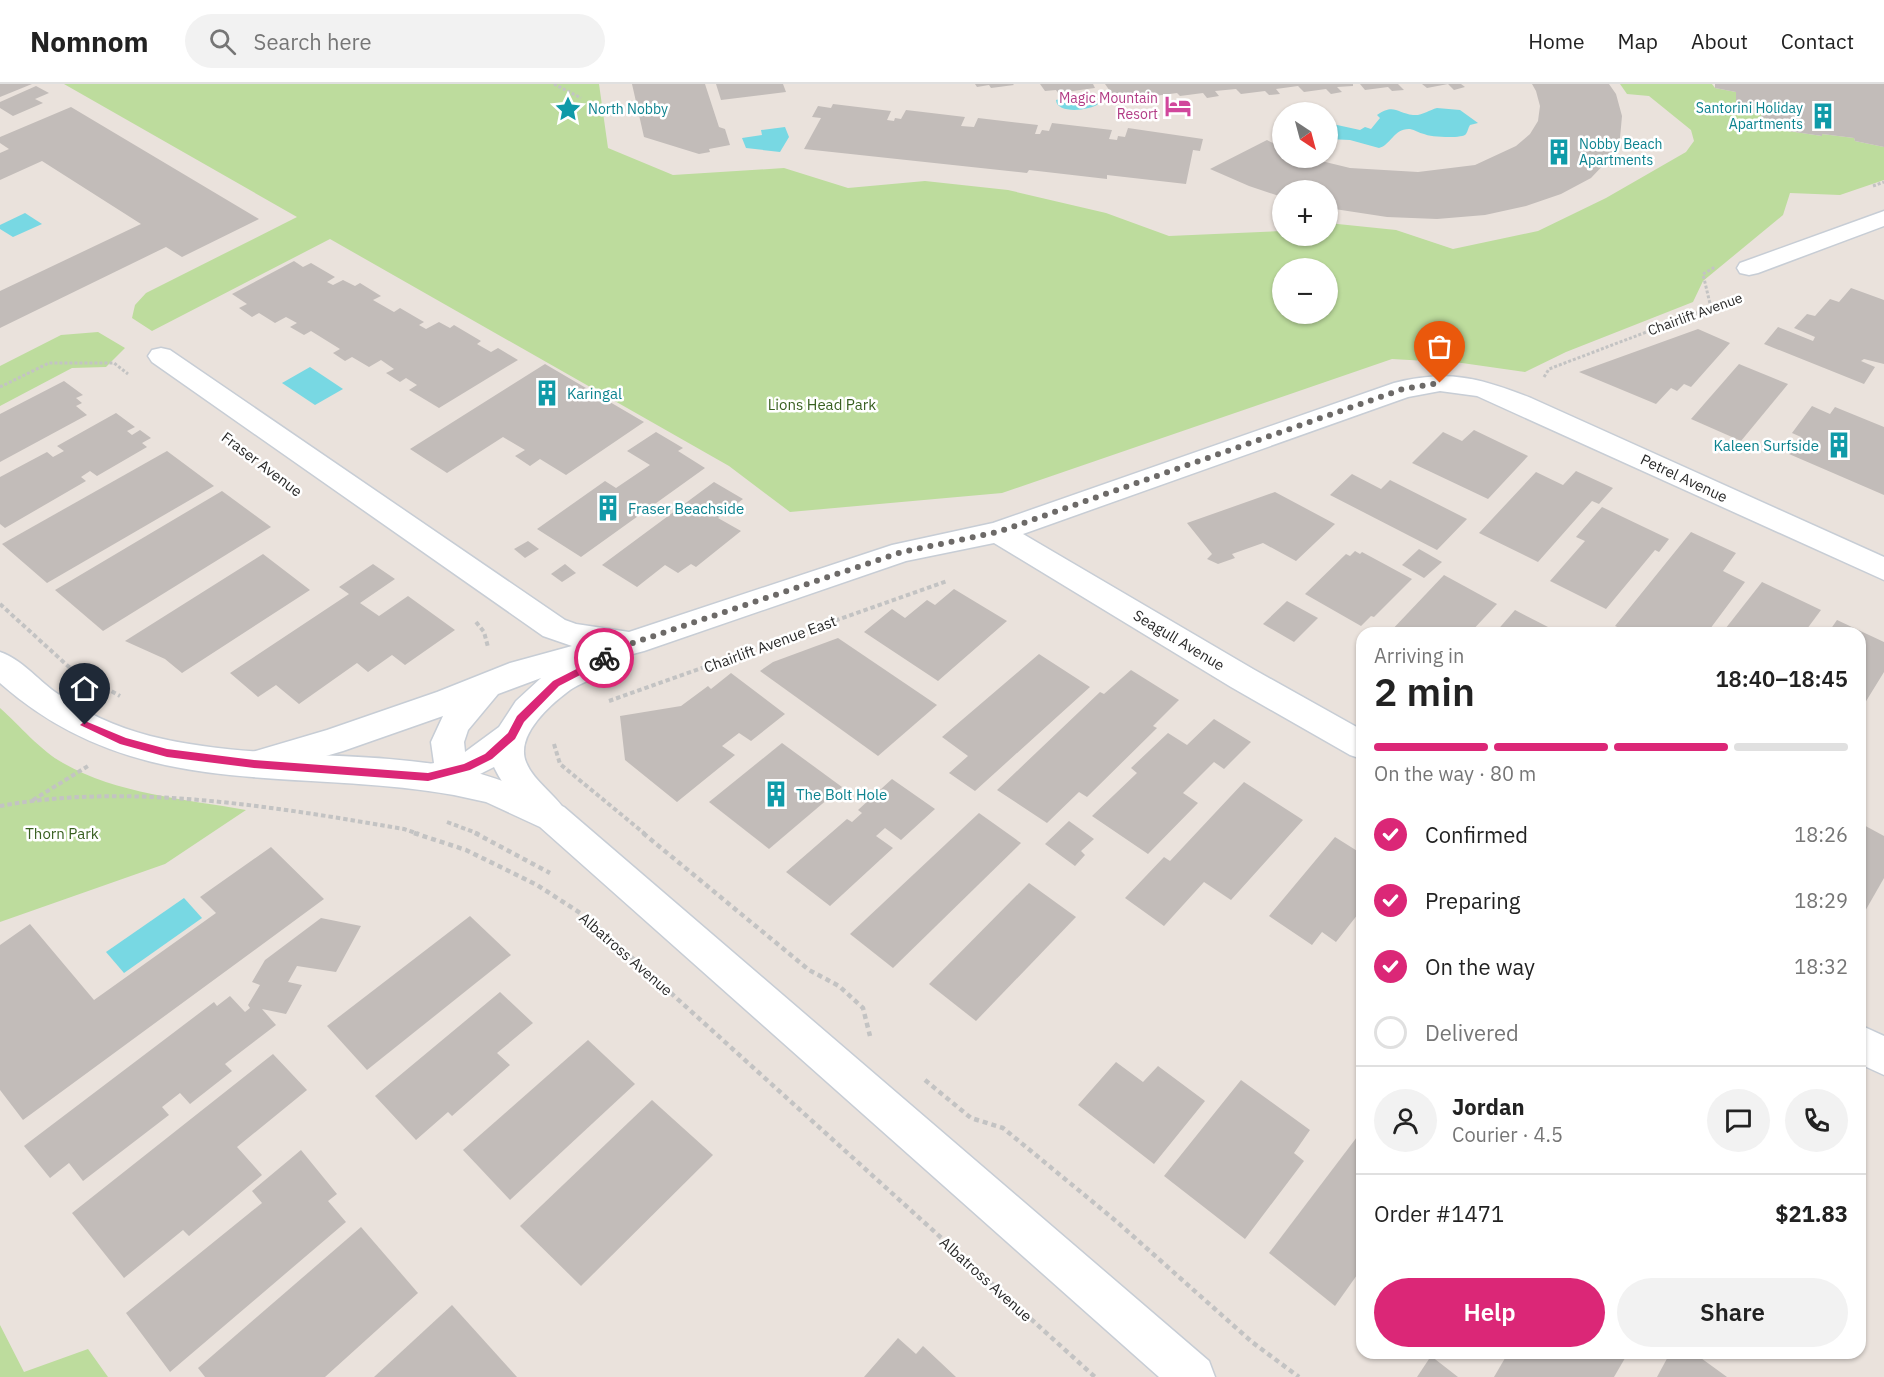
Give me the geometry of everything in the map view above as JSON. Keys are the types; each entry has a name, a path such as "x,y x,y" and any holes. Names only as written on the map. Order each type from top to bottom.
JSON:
{"street":[{"path":"1749,268 1884,218"},
{"name":"Fraser Avenue","path":"161,356 554,628 596,640 633,643"},
{"name":"Petrel Avenue","path":"998,532 1403,389 1440,383 1482,388 1521,404 1884,569"},
{"path":"254,764 331,742 448,701 521,671 633,643 902,552 998,532"},
{"name":"Seagull Avenue","path":"998,532 1242,678 1356,743"},
{"path":"633,643 556,683 520,719 511,736 508,751 510,766 552,817 1192,1377"},
{"path":"0,664 57,710 76,721 123,741 167,753 254,764 448,777 516,799 552,817"},
{"path":"448,777 447,739 453,726 489,683"},
{"path":"448,777 488,756 511,736"},
{"path":"1866,1046 1884,1058"}],"path":[{"path":"554,84 581,98"},
{"name":"Chairlift Avenue","path":"1521,404 1535,390 1549,369 1744,296"},
{"path":"0,387 49,363 114,363 128,374"},
{"name":"Chairlift Avenue East","path":"607,702 949,580"},
{"path":"0,604 69,667 122,698"},
{"path":"473,618 484,632 489,651"},
{"path":"553,739 554,752 560,764 809,970 839,986 863,1008 870,1035 879,1043"},
{"name":"Albatross Avenue","path":"0,806 32,800 138,795 312,813 404,829 466,850 537,885 588,918 1095,1377"},
{"path":"442,820 471,830 514,851 556,877"},
{"path":"916,1073 971,1118 1003,1128 1116,1221 1252,1342 1299,1377"}],"green space":[{"name":"Lions Head Park","path":"64,84 599,84 608,148 673,175 784,168 848,188 925,181 1008,190 1106,213 1169,236 1272,231 1272,246 1338,246 1338,224 1396,230 1453,249 1538,231 1606,198 1686,152 1694,141 1691,130 1649,96 1627,94 1620,84 1712,84 1715,88 1736,92 1736,103 1741,103 1742,111 1761,114 1762,118 1766,118 1767,128 1854,138 1855,141 1884,147 1884,180 1840,195 1790,193 1783,215 1703,281 1693,302 1566,352 1525,372 1462,363 1392,359 1002,493 790,512 729,466 330,239 152,331 132,318 135,305 146,293 297,217"},
{"path":"98,332 125,348 106,367 72,368 0,406 0,366 61,335"},
{"name":"Thorn Park","path":"0,708 47,752 84,773 129,789 246,810 165,864 0,922"},
{"path":"0,1325 24,1372 88,1349 108,1377 0,1377"}],"water":[{"path":"1090,99 1098,104 1075,110 1062,108 1056,100"},
{"path":"1437,108 1460,110 1478,123 1470,125 1466,134 1459,137 1432,136 1405,129 1379,148 1350,140 1338,139 1338,125 1360,130 1365,127 1371,129 1380,118 1377,115 1383,111 1392,109 1408,114 1422,114"},
{"path":"785,127 789,137 780,152 746,148 742,138 762,135 761,130"},
{"path":"25,213 42,224 13,237 0,229 0,225"},
{"path":"310,367 343,389 315,405 282,383"},
{"path":"184,898 202,918 124,973 106,952"}],"building":[{"path":"0,84 32,84 0,97"},
{"path":"632,84 705,84 719,127 725,129 730,145 709,149 710,152 699,154 644,137"},
{"path":"716,84 783,84 786,92 721,100"},
{"path":"975,84 1014,85 991,88 989,85 977,87"},
{"path":"1040,84 1093,84 1095,88 1058,93 1056,90 1045,91"},
{"path":"1105,84 1353,84 1353,86 1337,87 1342,92 1331,94 1326,89 1304,92 1298,86 1276,89 1280,94 1269,95 1265,91 1241,94 1236,89 1215,91 1219,96 1207,98 1203,93 1180,96 1177,93 1117,101"},
{"path":"1360,84 1398,84 1404,90 1392,91 1388,87 1365,90"},
{"path":"1422,84 1448,84 1427,88"},
{"path":"1448,84 1461,84 1465,87 1454,90"},
{"name":"Nobby Beach Apartments","path":"1532,84 1609,84 1616,94 1622,116 1620,138 1609,159 1591,178 1561,194 1526,206 1485,215 1437,219 1387,217 1338,210 1338,180 1272,180 1272,194 1210,169 1267,140 1272,143 1272,168 1338,168 1338,165 1350,168 1418,172 1475,165 1516,146 1530,134 1538,121 1540,106"},
{"name":"Santorini Holiday Apartments","path":"1715,84 1884,84 1884,147 1855,141 1854,138 1767,128 1766,118 1762,118 1761,114 1742,111 1741,103 1736,103 1736,92 1715,88"},
{"path":"36,86 49,93 35,99 43,103 13,116 0,108 0,102"},
{"path":"833,104 891,111 887,120 894,121 895,118 901,119 906,110 965,117 961,126 974,127 978,118 1038,125 1035,134 1040,134 1042,130 1049,131 1052,123 1112,130 1109,139 1117,140 1118,136 1125,137 1128,128 1203,139 1200,151 1193,150 1186,184 1107,175 1107,179 1029,170 1027,173 804,149 821,118 812,117 818,106 831,108"},
{"path":"71,107 259,219 182,257 166,247 0,328 0,291 141,224 42,161 0,180 0,153 9,149 0,143 0,137"},
{"path":"294,261 303,267 311,263 335,277 327,282 333,285 343,280 355,286 360,283 381,296 373,300 394,312 400,308 424,322 419,325 426,329 439,322 450,328 454,325 481,341 477,344 491,352 498,348 518,360 439,408 409,390 417,385 406,378 400,382 386,373 394,369 381,360 369,367 352,357 345,361 333,353 340,349 311,331 304,335 290,327 297,323 286,317 275,323 259,313 252,317 239,308 247,304 232,294"},
{"path":"1851,288 1884,300 1884,364 1864,359 1861,361 1875,367 1864,384 1764,344 1778,327 1813,341 1815,337 1794,328 1807,314 1815,316 1830,299 1839,302"},
{"path":"1698,329 1730,343 1691,387 1684,384 1677,391 1671,388 1656,404 1579,372"},
{"name":"Karingal","path":"545,364 644,422 566,475 540,459 530,466 515,456 525,450 503,437 447,473 410,449"},
{"path":"1739,364 1788,384 1741,441 1691,419"},
{"path":"64,381 83,395 76,398 82,403 76,406 87,415 0,462 0,414"},
{"name":"Kaleen Surfside","path":"1812,406 1830,414 1835,407 1884,427 1884,495 1789,454 1801,437 1792,433"},
{"path":"116,413 135,427 127,431 132,435 140,430 151,438 142,443 147,447 97,476 90,471 81,477 86,481 5,528 0,524 0,477 47,452 53,457 64,451 57,446"},
{"path":"1474,430 1528,456 1488,499 1412,463 1443,432 1462,441"},
{"name":"Fraser Beachside","path":"656,432 683,448 678,451 705,468 581,557 537,529 605,481 616,488 650,465 627,451"},
{"path":"167,451 214,486 47,583 2,544"},
{"path":"1576,471 1613,488 1599,504 1592,501 1538,562 1479,533 1536,472 1563,485"},
{"path":"1352,474 1381,489 1390,480 1467,519 1437,550 1330,495"},
{"path":"714,482 743,499 718,518 741,531 696,567 691,564 678,573 665,565 637,587 602,565"},
{"path":"222,491 271,527 103,631 55,590"},
{"path":"1275,492 1335,524 1296,561 1263,543 1232,554 1235,558 1218,564 1207,559 1212,554 1187,523"},
{"path":"1602,507 1669,539 1659,552 1655,550 1606,609 1550,581 1585,541 1576,537"},
{"path":"1691,532 1736,553 1723,571 1745,582 1711,627 1615,626"},
{"path":"528,541 539,549 525,558 514,549"},
{"path":"1419,549 1442,562 1424,578 1402,565"},
{"path":"1355,551 1360,554 1362,552 1412,579 1374,617 1371,616 1361,626 1305,594 1346,554 1350,556"},
{"path":"263,554 310,590 182,673 165,659 125,641"},
{"path":"373,564 395,579 360,603 379,616 408,596 455,630 405,665 392,655 368,672 357,663 299,704 276,685 258,697 230,673 349,594 339,587"},
{"path":"565,564 576,573 562,582 551,574"},
{"path":"1444,575 1497,604 1476,627 1395,627"},
{"path":"1762,582 1821,610 1808,627 1727,627"},
{"path":"954,589 1007,621 938,681 864,632 892,609 905,618 927,600 935,605"},
{"path":"1287,601 1318,618 1294,642 1263,624"},
{"path":"1515,610 1548,627 1500,627"},
{"path":"1837,620 1852,627 1832,627"},
{"path":"1866,634 1884,642 1884,672 1866,701"},
{"path":"838,638 937,705 878,756 760,671 773,662"},
{"path":"1039,654 1090,687 975,791 949,773 968,756 942,737"},
{"path":"1131,670 1179,700 1153,726 1157,728 1087,797 1079,792 1047,823 997,790 1100,692 1104,694"},
{"path":"731,673 785,714 751,741 739,733 722,746 735,755 677,802 625,760 620,716 681,706 708,686 711,689"},
{"path":"1214,719 1251,742 1224,769 1214,762 1183,793 1198,803 1148,854 1092,816 1137,773 1131,768 1168,733 1187,745"},
{"name":"The Bolt Hole","path":"782,743 842,787 769,849 709,802"},
{"path":"892,779 935,809 901,840 885,828 876,836 893,848 830,906 786,872 847,819 852,822 862,813 858,810"},
{"path":"1244,782 1303,820 1231,900 1204,882 1164,926 1125,898 1164,857 1170,861"},
{"path":"979,813 1021,843 893,968 850,934"},
{"path":"1069,821 1094,839 1081,851 1085,855 1075,866 1045,844"},
{"path":"1866,826 1884,836 1884,878 1866,910"},
{"path":"1335,837 1356,850 1356,917 1336,942 1322,932 1312,945 1269,916"},
{"path":"271,847 324,899 23,1120 0,1090 0,945 30,924 94,1000 216,913 200,897"},
{"path":"1029,883 1076,917 976,1021 929,984"},
{"path":"470,916 511,955 367,1070 327,1026"},
{"path":"321,918 361,926 336,972 297,966 288,982 302,985 286,1014 262,1009 276,1025 225,1064 232,1071 190,1104 180,1093 162,1107 169,1115 83,1181 69,1163 50,1178 24,1146 214,1002 217,1006 230,996 245,1012 250,1008 248,1005 260,985 252,982 265,960"},
{"path":"500,992 533,1023 497,1053 510,1065 452,1116 448,1112 416,1140 375,1096"},
{"path":"588,1040 635,1084 510,1200 463,1150"},
{"path":"273,1054 307,1090 237,1147 262,1175 189,1236 183,1230 124,1278 72,1213"},
{"path":"1116,1062 1143,1082 1158,1066 1205,1101 1154,1164 1078,1105"},
{"path":"1241,1080 1310,1130 1294,1153 1304,1161 1245,1239 1164,1176"},
{"path":"652,1100 713,1155 581,1286 520,1226"},
{"path":"1356,1138 1356,1276 1335,1306 1269,1253"},
{"path":"301,1150 337,1194 328,1201 346,1222 170,1372 126,1313 262,1203 252,1191"},
{"path":"361,1227 418,1293 325,1377 205,1377 198,1368"},
{"path":"452,1305 517,1377 374,1377"},
{"path":"898,1338 916,1354 923,1346 956,1377 864,1377"},
{"path":"1429,1359 1435,1359 1458,1377 1417,1377"},
{"path":"1504,1359 1624,1359 1614,1377 1494,1377"},
{"path":"1667,1359 1702,1359 1727,1377 1657,1377"}],"way so far":[{"path":"604,658 633,643 902,552 998,532 1403,389 1440,383"}],"place":[{"name":"Magic Mountain Resort","path":"1178,106"},
{"name":"North Nobby","path":"568,109"},
{"name":"Santorini Holiday Apartments","path":"1823,116"},
{"name":"Nobby Beach Apartments","path":"1559,152"},
{"name":"Karingal","path":"547,393"},
{"name":"Kaleen Surfside","path":"1839,445"},
{"name":"Fraser Beachside","path":"608,508"},
{"name":"The Bolt Hole","path":"776,794"}],"route":[{"path":"85,725 123,741 167,753 254,764 428,777 467,768 488,756 511,736 520,719 556,683 604,658"}]}
